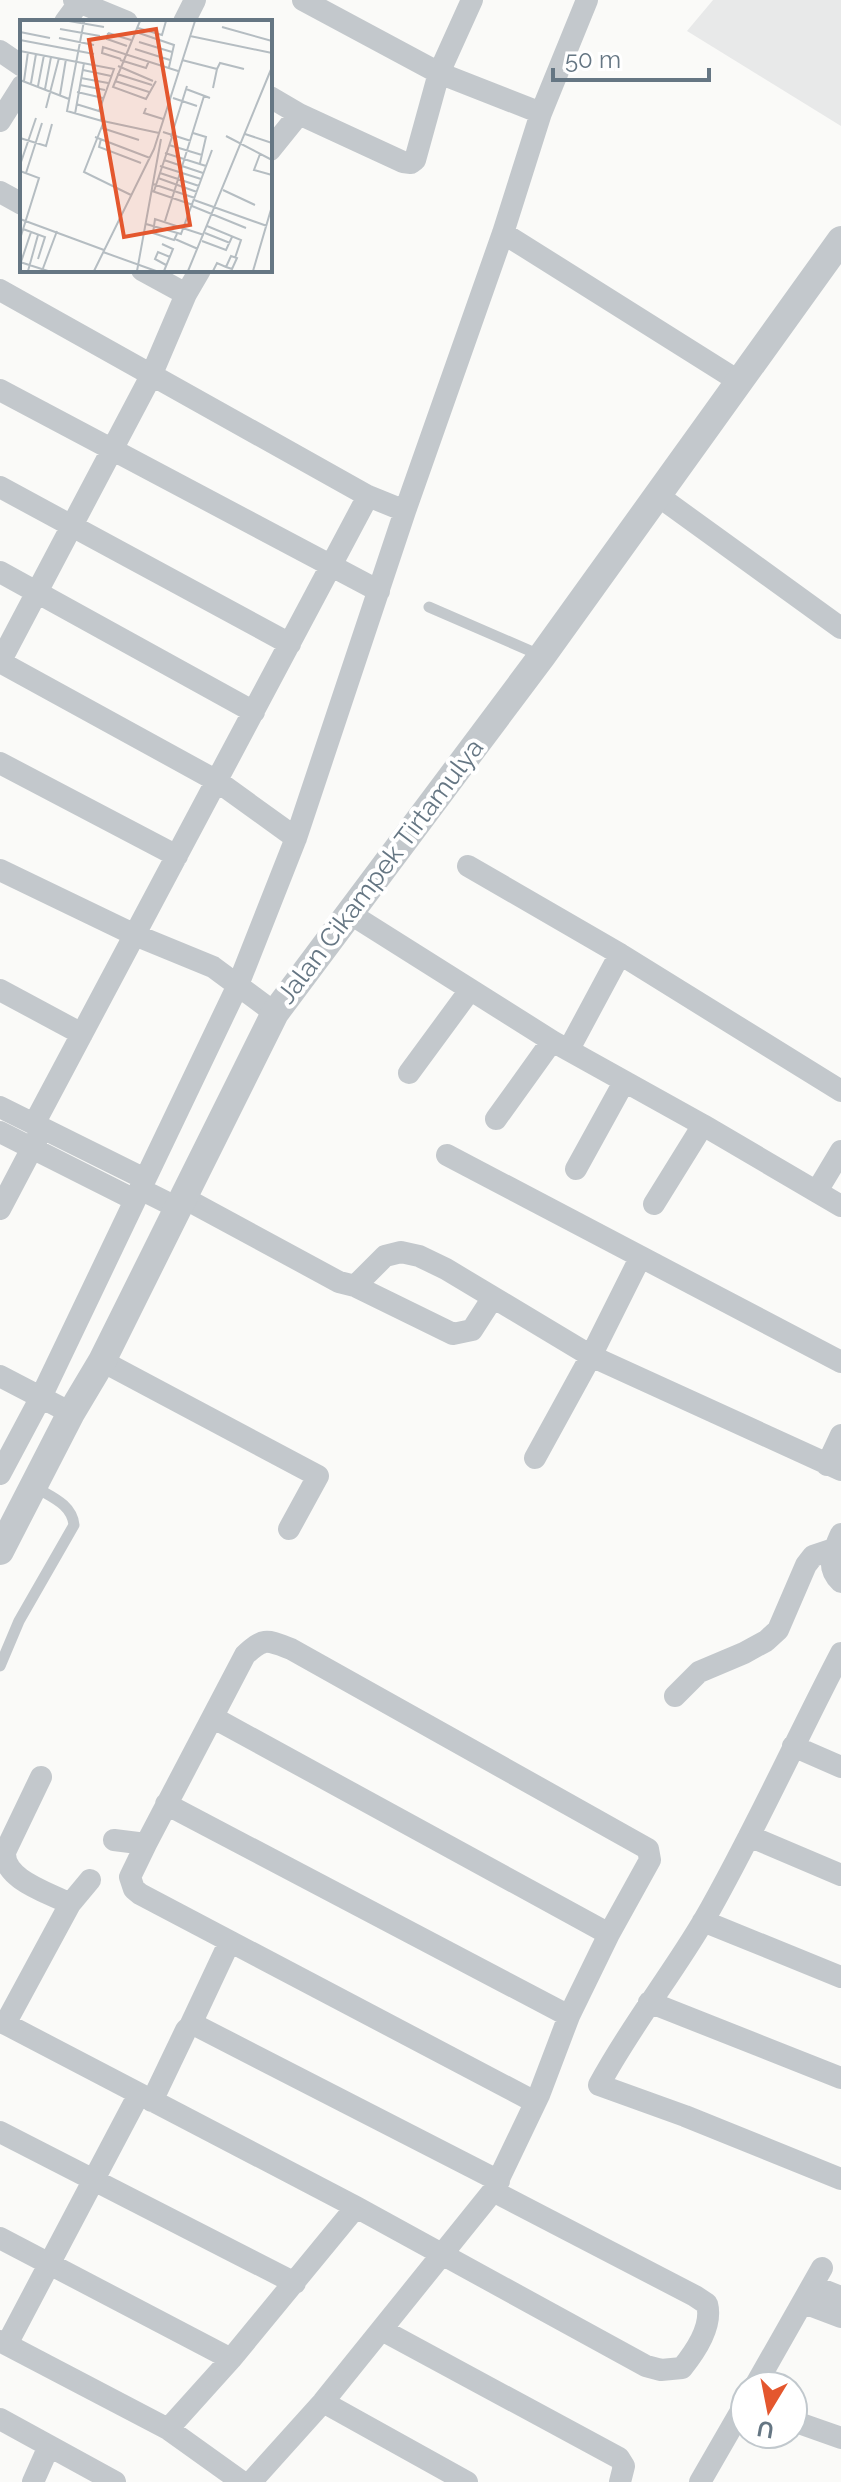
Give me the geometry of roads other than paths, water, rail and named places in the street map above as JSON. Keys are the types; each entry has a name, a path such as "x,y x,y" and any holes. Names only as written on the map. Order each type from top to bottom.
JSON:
{"street":[{"path":"185,20 195,0"},
{"path":"303,0 439,73 541,113"},
{"path":"272,98 299,114 411,163 415,160 439,73 472,0"},
{"path":"0,1474 41,1397 238,985 296,838 405,511 503,233 541,113 587,0"},
{"path":"66,20 78,1 122,20"},
{"path":"0,51 20,65"},
{"path":"10,114 20,91"},
{"path":"272,148 299,114"},
{"path":"0,192 20,203"},
{"path":"503,233 740,382"},
{"name":"Jalan Cikampek Tirtamulya","path":"0,1551 71,1413 102,1361 275,1013 542,656 841,240"},
{"path":"146,272 186,294"},
{"path":"199,272 186,294 151,376 0,662 217,781 296,838"},
{"path":"0,290 368,496 405,511"},
{"path":"0,390 379,591"},
{"path":"0,487 290,644"},
{"path":"657,495 841,628"},
{"path":"0,1209 82,1034 368,496"},
{"path":"0,572 254,712"},
{"path":"0,763 177,856"},
{"path":"468,866 620,954 841,1091"},
{"path":"0,870 135,935 201,960 275,1013"},
{"path":"349,913 561,1045 841,1206"},
{"path":"496,1119 561,1045 620,954"},
{"path":"0,990 82,1034"},
{"path":"409,1073 470,990"},
{"path":"576,1169 624,1082"},
{"path":"0,1107 36,1133 140,1189 179,1202 339,1282 355,1286 453,1334 472,1330 492,1299"},
{"path":"654,1204 703,1125"},
{"path":"0,1132 36,1133"},
{"path":"817,1191 841,1151"},
{"path":"447,1155 841,1362"},
{"path":"355,1286 385,1256 401,1252 419,1256 591,1356 834,1468 841,1435"},
{"path":"535,1458 640,1258"},
{"path":"102,1361 318,1476 289,1529"},
{"path":"0,1376 71,1413"},
{"path":"837,1542 831,1561 832,1572 841,1582"},
{"path":"675,1696 699,1672 744,1653 778,1630 806,1565 813,1556 837,1542"},
{"path":"251,2482 323,2402 496,2186 535,2102 569,2016 650,1860 648,1849 291,1649 265,1640 258,1643 245,1655 166,1804 130,1877 134,1889 229,1943 535,2102"},
{"path":"841,1653 703,1921 623,2039 599,2085 841,2179"},
{"path":"214,1718 609,1934"},
{"path":"793,1746 841,1767"},
{"path":"41,1777 5,1852 4,1862 11,1871 28,1882 70,1904"},
{"path":"166,1804 569,2016"},
{"path":"749,1836 841,1875"},
{"path":"114,1840 146,1844"},
{"path":"90,1880 70,1904 2,2022 356,2207 646,2366 672,2370 682,2368 694,2354 707,2321 707,2304 217,2035 195,2025 190,2026"},
{"path":"703,1921 841,1977"},
{"path":"229,1943 190,2026 93,2181 4,2343 168,2429 242,2482"},
{"path":"649,2002 841,2078"},
{"path":"0,2132 295,2283"},
{"path":"168,2429 231,2359 356,2207"},
{"path":"0,2238 231,2359"},
{"path":"813,2286 841,2297"},
{"path":"813,2286 841,2317"},
{"path":"764,2370 813,2286"},
{"path":"382,2330 619,2458 624,2466 620,2482"},
{"path":"323,2402 467,2482"},
{"path":"0,2419 101,2479"},
{"path":"809,2427 841,2438"},
{"path":"700,2482 729,2432"},
{"path":"33,2482 49,2446"}],"lane":[{"path":"429,607 542,656"},
{"path":"0,1666 19,1621 74,1525 68,1507 34,1487"}]}
